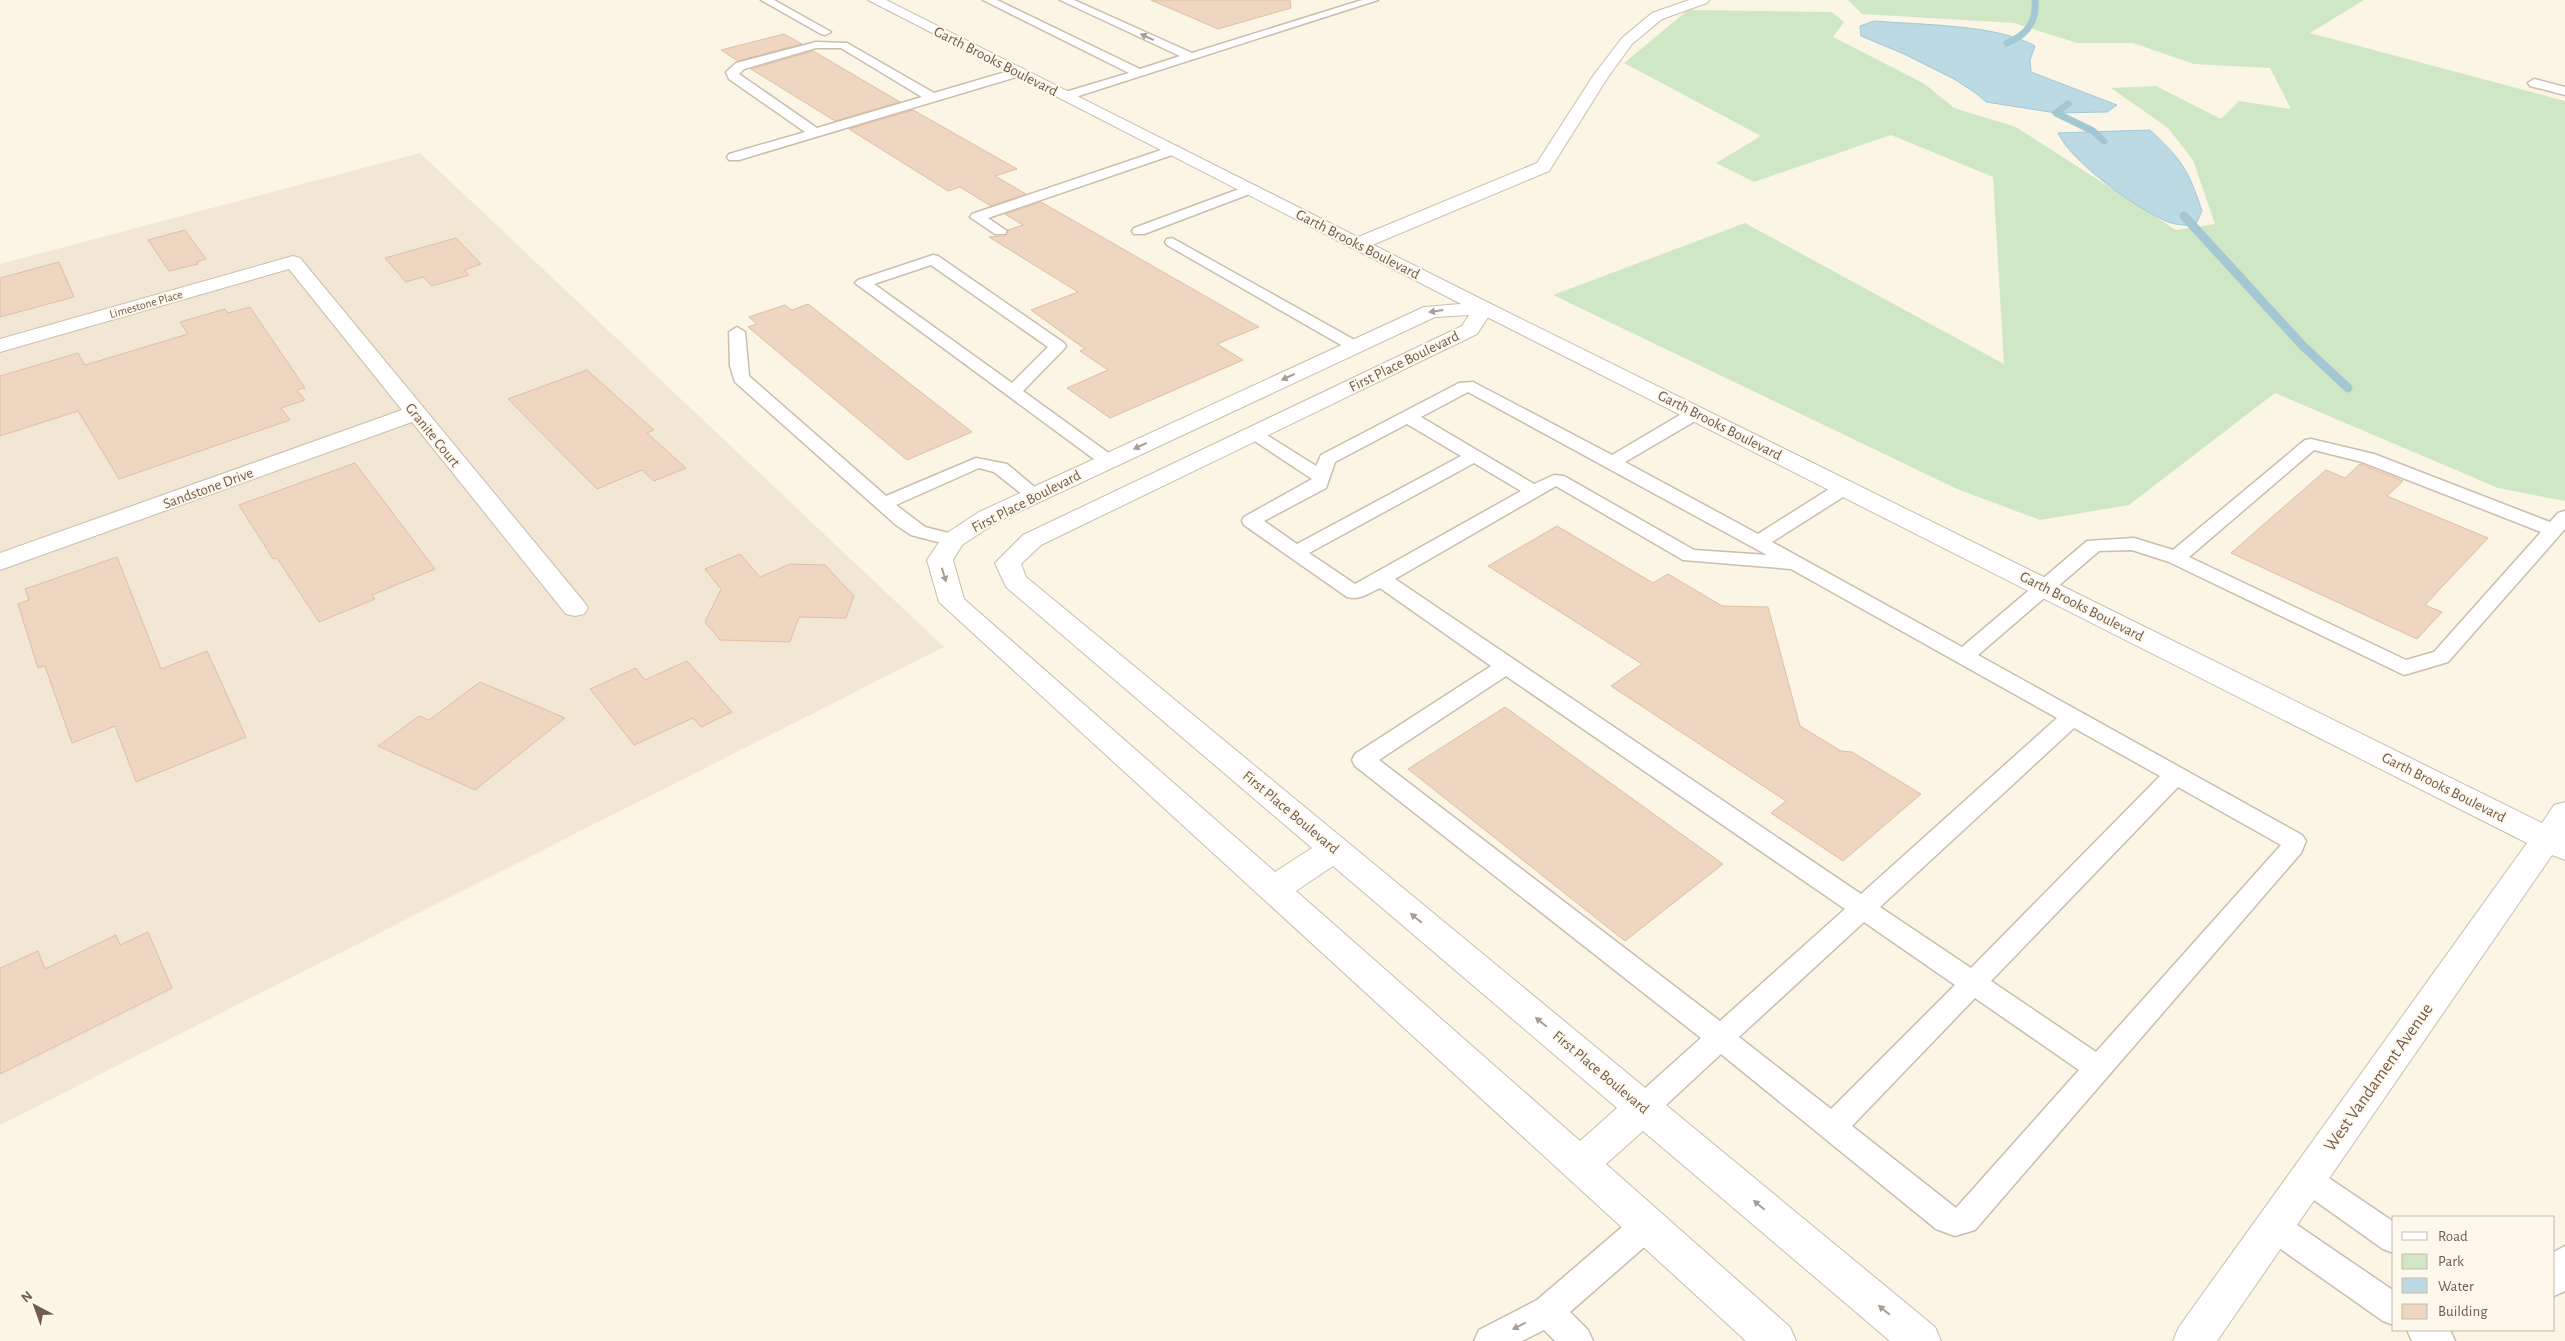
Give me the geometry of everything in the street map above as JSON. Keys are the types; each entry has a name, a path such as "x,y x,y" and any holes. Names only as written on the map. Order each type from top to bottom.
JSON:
{"street":[{"name":"Garth Brooks Boulevard","path":"876,0 1484,308 2043,587 2559,833"},
{"path":"1358,244 1543,167 1601,76 1627,41 1657,16 1702,0"},
{"name":"Limestone Place","path":"0,346 293,262"},
{"name":"Granite Court","path":"293,262 575,608"},
{"name":"First Place Boulevard","path":"1484,308 1431,311 1354,346 988,517 953,540 940,560 952,602 1776,1341"},
{"name":"First Place Boulevard","path":"1484,308 1470,330 1032,540 1008,563 1014,581 1921,1341"},
{"path":"1354,346 1390,368"},
{"name":"Sandstone Drive","path":"0,562 416,413"},
{"path":"1108,461 1144,486"},
{"name":"West Vandament Avenue","path":"2193,1341 2273,1226 2559,833"},
{"path":"1273,890 1334,849"},
{"path":"1579,1165 1643,1108"}],"lane":[{"path":"766,0 825,32"},
{"path":"988,0 1140,73"},
{"path":"1065,0 1191,57"},
{"path":"1066,96 1373,0"},
{"path":"815,133 733,76 732,72 740,66 816,45 843,45 933,98"},
{"path":"734,157 1019,72"},
{"path":"2534,84 2565,91"},
{"path":"1000,231 977,217 1173,150"},
{"path":"1139,230 1250,190"},
{"path":"1172,242 1354,346"},
{"path":"1014,391 1058,346 933,259 863,283 1108,461"},
{"path":"737,332 738,366 742,378 883,504 918,531 953,540"},
{"path":"1506,666 1365,757 1364,763 1720,1037 1948,1219 1955,1222 1964,1220 2293,847 2294,841 2073,716 1758,542 1473,387 1465,387 1327,459 1324,462 1320,484 1251,521 1354,593 1534,491 1558,480 1690,556 1796,563"},
{"path":"1612,462 1696,414"},
{"path":"1408,417 1534,491"},
{"path":"1253,434 1322,477"},
{"path":"1964,656 2094,545 2134,544 2176,558 2404,668 2442,657 2559,524 2368,458 2311,444 2176,558"},
{"path":"1296,552 1474,456"},
{"path":"883,504 976,463 989,462 998,466 1035,495"},
{"path":"1758,542 1844,488"},
{"path":"1380,579 2098,1068"},
{"path":"1643,1108 2073,716"},
{"path":"1833,1127 2176,774"},
{"path":"2307,1179 2392,1238"},
{"path":"1490,1341 1548,1311 1647,1225"},
{"path":"2273,1226 2392,1309"},
{"path":"2555,1279 2565,1261"},
{"path":"1548,1311 1577,1341"},
{"path":"2424,1331 2439,1341"}],"shaded area":[{"path":"420,153 944,647 0,1125 0,264"}],"green space":[{"path":"1848,0 2364,0 2310,33 2565,101 2565,501 2498,488 2275,393 2129,505 2040,520 1957,489 1553,295 1745,223 2004,364 1993,177 1891,135 1754,182 1716,163 1761,136 1624,63 1688,10 1832,12 1844,22 1833,37 1925,84 1954,108 2016,127 2176,230 2215,224 2193,160 2168,128 2111,88 2156,86 2221,119 2239,101 2291,109 2270,68 2194,64 2133,43 2077,43 2014,23 1862,14"}],"water":[{"path":"1874,21 1979,29 2019,39 2035,46 2030,60 2031,72 2117,105 2107,112 2056,113 1986,102 1954,79 1904,54 1861,36 1860,26"},
{"path":"2150,130 2170,149 2188,175 2202,211 2195,226 2168,222 2123,196 2077,158 2065,145 2058,133"}],"building":[{"path":"1151,0 1290,0 1291,8 1218,29"},
{"path":"784,34 802,44 738,61 721,50"},
{"path":"813,51 900,102 835,121 751,69"},
{"path":"913,110 1017,169 995,176 1026,194 991,206 960,187 948,191 849,129"},
{"path":"1041,202 1259,327 1217,344 1243,360 1110,418 1067,388 1108,370 1080,351 1085,349 1031,310 1078,292 989,237 1005,236 1008,230 1023,225 1005,214"},
{"path":"185,230 206,259 197,262 198,264 169,271 148,240"},
{"path":"456,238 481,264 464,270 469,275 432,286 423,277 406,282 385,258"},
{"path":"59,262 74,297 0,317 0,278"},
{"path":"808,304 972,432 907,460 748,327 757,324 749,317 785,305 792,310"},
{"path":"250,307 305,388 297,390 305,400 281,408 290,420 119,479 78,411 0,436 0,376 78,353 85,365 188,334 180,322 225,309 228,313"},
{"path":"587,370 654,430 647,433 686,468 654,481 642,470 597,489 508,399"},
{"path":"355,463 435,569 372,595 375,599 319,622 277,558 273,559 239,505"},
{"path":"2360,464 2403,481 2387,496 2488,538 2425,605 2442,612 2417,639 2231,553 2326,470 2345,478"},
{"path":"1557,526 1653,583 1668,574 1722,606 1768,607 1800,726 1841,751 1852,752 1921,794 1843,861 1771,813 1786,801 1611,686 1642,664 1488,566"},
{"path":"740,554 760,577 790,564 825,565 854,596 846,618 799,617 790,642 720,640 705,622 721,589 705,569"},
{"path":"117,557 161,669 207,651 246,737 136,782 115,726 72,743 45,666 38,668 18,604 29,600 25,589"},
{"path":"687,661 732,712 701,727 693,718 634,745 590,689 636,668 645,680"},
{"path":"480,682 565,718 475,790 378,746 419,716 429,720"},
{"path":"1505,707 1723,864 1625,941 1408,769"},
{"path":"148,932 172,988 0,1074 0,968 38,951 45,969 116,935 120,945"}],"waterway":[{"path":"2007,43 2020,36 2029,27 2034,15 2035,0"},
{"path":"2068,104 2056,113 2093,131 2104,141"},
{"path":"2184,216 2303,346 2348,388"}]}
